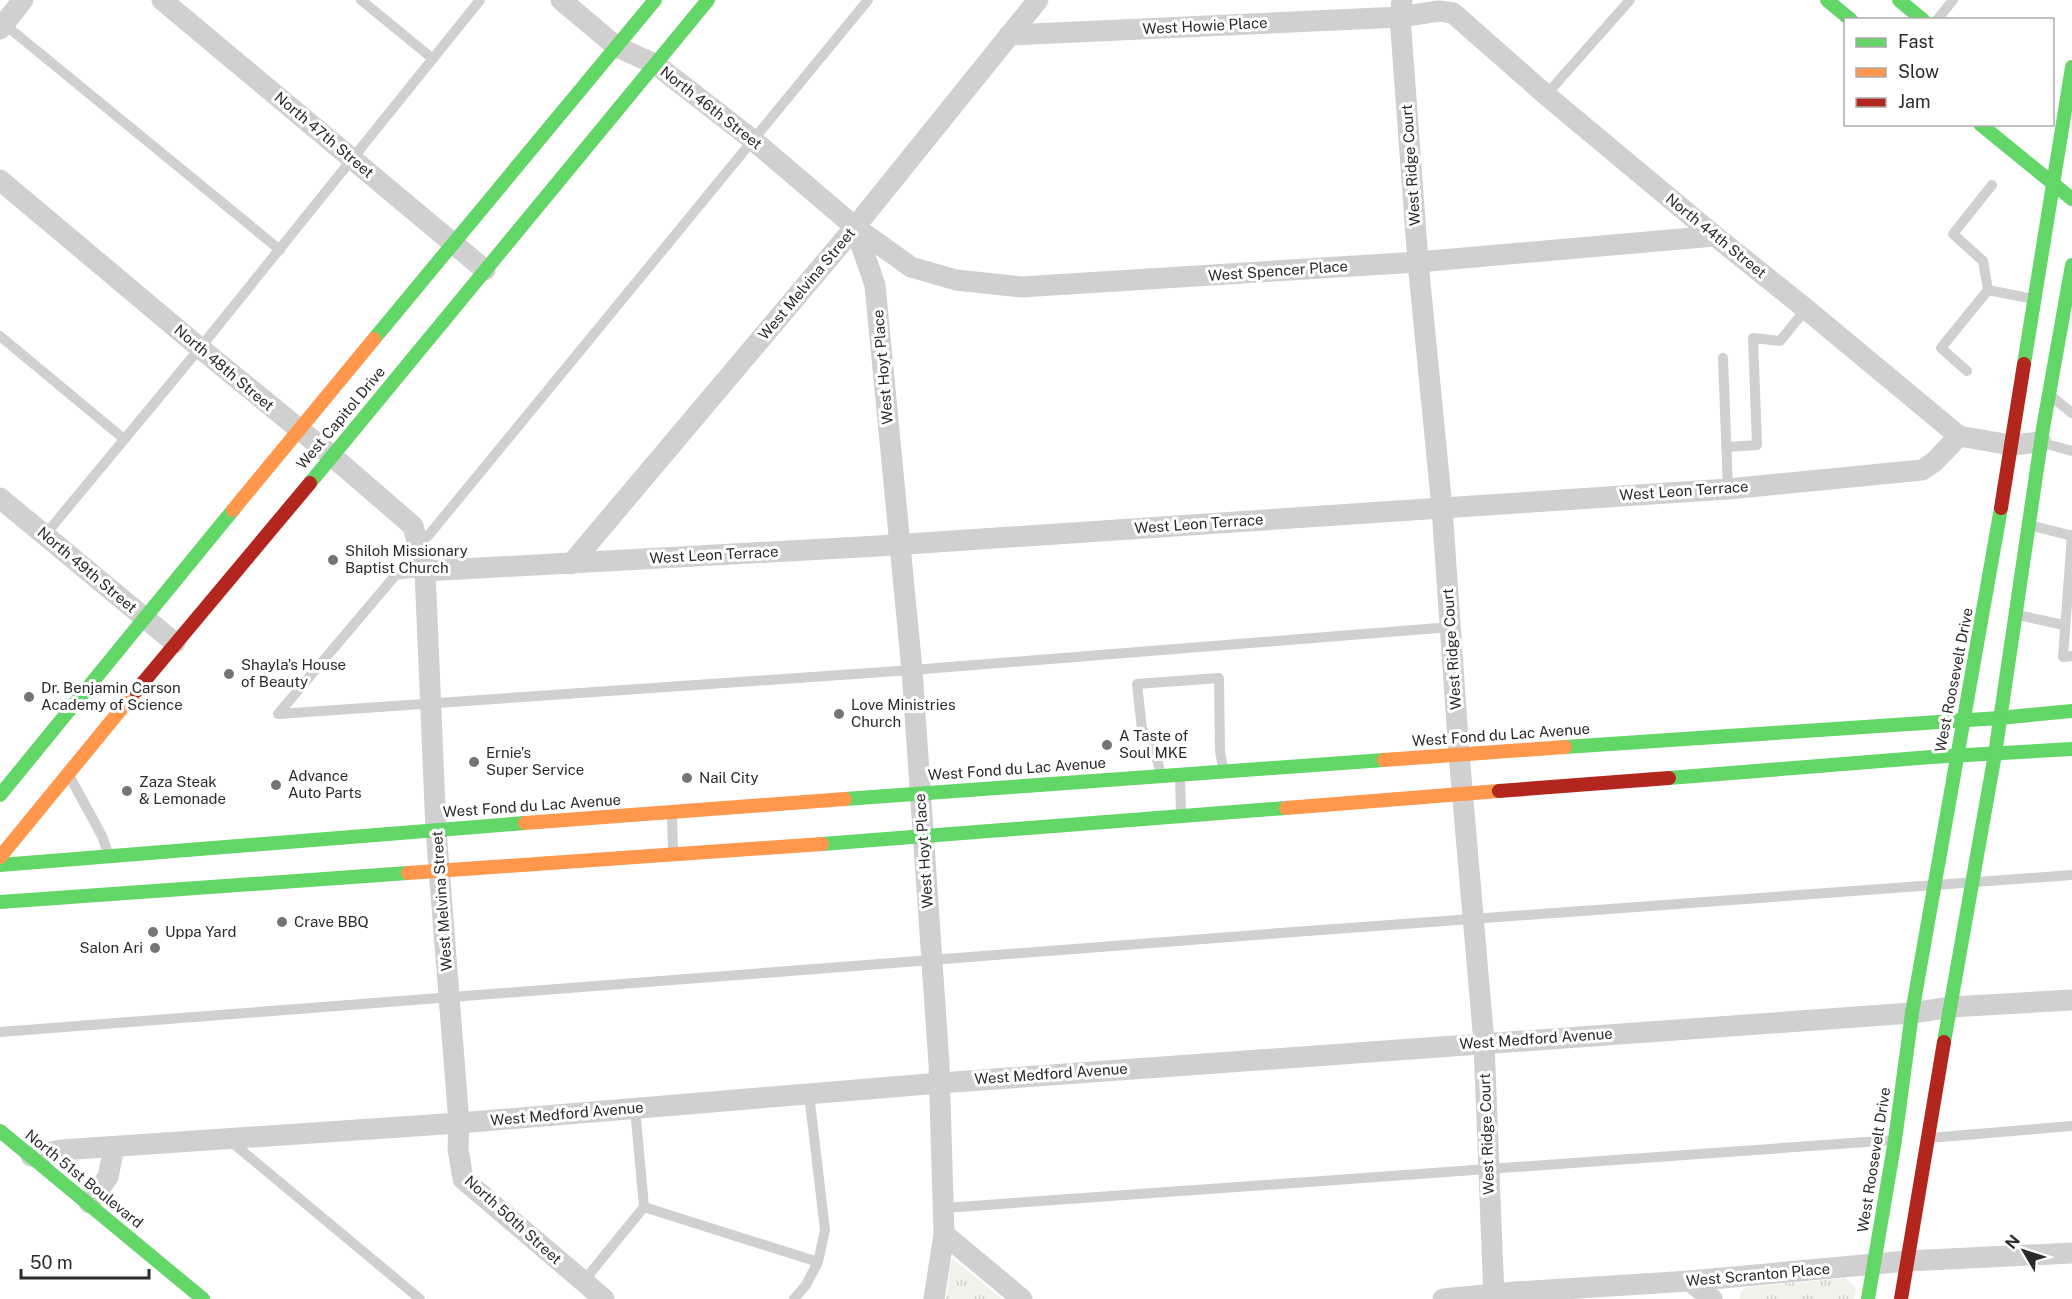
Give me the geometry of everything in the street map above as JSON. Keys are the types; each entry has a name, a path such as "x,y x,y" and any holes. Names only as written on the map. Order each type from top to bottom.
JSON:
{"main road":[{"name":"West Capitol Drive","path":"0,795 452,243 655,0"},
{"name":"West Capitol Drive","path":"0,858 175,643 708,0"},
{"path":"1827,0 1849,18"},
{"path":"1899,0 1921,18"},
{"name":"West Roosevelt Drive","path":"1902,1299 2000,718 2000,613 2011,444 2072,67"},
{"path":"1982,126 2072,199"},
{"name":"West Roosevelt Drive","path":"1868,1299 1912,1013 1956,755 1963,720 2029,525 2072,265"},
{"name":"West Fond du Lac Avenue","path":"0,865 1180,774 1459,754 1705,742 2072,711"},
{"path":"0,902 924,837 1464,795 1707,770 2072,749"},
{"path":"40,826 47,800"},
{"path":"51,848 76,859"},
{"name":"North 51st Boulevard","path":"0,1131 202,1299"}],"street":[{"path":"1,24 23,0"},
{"name":"North 47th Street","path":"162,0 485,270"},
{"name":"North 46th Street","path":"561,0 617,47 655,64 753,140 855,227"},
{"name":"West Melvina Street","path":"571,564 855,227 1038,0"},
{"name":"West Howie Place","path":"1010,35 1401,9"},
{"name":"North 44th Street","path":"1401,9 1453,13 1546,95 1959,436"},
{"name":"West Ridge Court","path":"1401,9 1418,262 1442,508 1459,754 1484,1043 1494,1297"},
{"name":"North 48th Street","path":"0,180 413,526 425,571"},
{"name":"West Spencer Place","path":"855,227 910,267 956,280 1021,287 1418,262 1715,236"},
{"name":"West Hoyt Place","path":"855,227 875,285 912,670 940,1083 944,1234 934,1299"},
{"path":"1959,436 2011,444 2041,442"},
{"name":"West Leon Terrace","path":"425,571 900,544 1728,489 1922,470 1934,462 1959,436"},
{"name":"North 49th Street","path":"0,498 175,643"},
{"name":"West Melvina Street","path":"425,571 436,830 459,1123"},
{"name":"West Medford Avenue","path":"31,1156 62,1150 114,1146 459,1123 940,1083 1912,1013 1951,1007 2072,1000"},
{"name":"North 50th Street","path":"459,1123 458,1149 463,1179 604,1299"},
{"path":"89,1203 108,1177 114,1146"},
{"path":"944,1234 1022,1299"},
{"name":"West Scranton Place","path":"1443,1299 1626,1292 1690,1281 1907,1261 2072,1253"},
{"path":"1690,1281 1712,1299"}],"lane":[{"path":"361,0 432,59"},
{"path":"45,535 280,250 480,0"},
{"path":"418,543 428,536 868,0"},
{"path":"1546,95 1630,0"},
{"path":"1939,18 1953,0"},
{"path":"1,24 280,250"},
{"path":"1967,371 1941,348 1988,290 1983,261 1953,234 1992,185"},
{"path":"1988,290 2035,300"},
{"path":"1726,447 1757,444 1753,338 1780,341 1806,309"},
{"path":"0,336 124,440"},
{"path":"1723,358 1728,489"},
{"path":"2049,394 2072,413"},
{"path":"2041,442 2072,451"},
{"path":"2029,525 2072,535 2063,657 2072,656"},
{"path":"425,571 396,575 278,714 912,670 1451,627"},
{"path":"2000,613 2064,625"},
{"path":"1161,776 1155,751 1142,729 1137,684 1219,678 1220,751 1223,771"},
{"path":"68,774 102,836 109,856"},
{"path":"1180,774 1181,817"},
{"path":"672,812 673,854"},
{"path":"0,1032 932,959 2072,875"},
{"path":"794,1299 806,1285 818,1262 825,1230 809,1094"},
{"path":"583,1282 644,1207 635,1108"},
{"path":"1929,1138 2072,1126"},
{"path":"227,1139 420,1299"},
{"path":"944,1208 1894,1140"},
{"path":"644,1207 818,1262"}],"green space":[{"path":"952,1258 1002,1299 946,1299"},
{"path":"1845,1278 1856,1288 1854,1299 1740,1299 1740,1293 1747,1287"}],"traffic: fast":[{"path":"374,339 655,0"},
{"path":"310,483 708,0"},
{"path":"1827,0 1849,18"},
{"path":"1899,0 1921,18"},
{"path":"2024,364 2072,67"},
{"path":"1982,126 2072,199"},
{"path":"1944,1042 1995,754 2043,428 2072,265"},
{"path":"1868,1299 1895,1140 1912,1013 2001,508"},
{"path":"0,795 233,510"},
{"path":"1565,747 1999,718 2072,711"},
{"path":"1669,778 1931,757 2072,749"},
{"path":"845,799 1384,760"},
{"path":"822,844 1286,808"},
{"path":"0,865 525,823"},
{"path":"0,902 408,873"},
{"path":"0,1131 203,1299"}],"traffic: slow":[{"path":"233,510 374,339"},
{"path":"0,857 136,691"},
{"path":"1384,760 1565,747"},
{"path":"1286,808 1499,791"},
{"path":"525,823 845,799"},
{"path":"408,873 822,844"}],"traffic: jam":[{"path":"2001,508 2024,364"},
{"path":"136,691 310,483"},
{"path":"1499,791 1669,778"},
{"path":"1901,1299 1944,1042"}],"place":[{"name":"Shiloh Missionary Baptist Church","path":"333,560"},
{"name":"Shayla's House of Beauty","path":"229,674"},
{"name":"Dr. Benjamin Carson Academy of Science","path":"29,697"},
{"name":"Love Ministries Church","path":"839,714"},
{"name":"A Taste of Soul MKE","path":"1107,745"},
{"name":"Ernie's Super Service","path":"474,762"},
{"name":"Nail City","path":"687,778"},
{"name":"Advance Auto Parts","path":"276,785"},
{"name":"Zaza Steak & Lemonade","path":"127,791"},
{"name":"Crave BBQ","path":"282,922"},
{"name":"Uppa Yard","path":"153,932"},
{"name":"Salon Ari","path":"155,948"}]}
